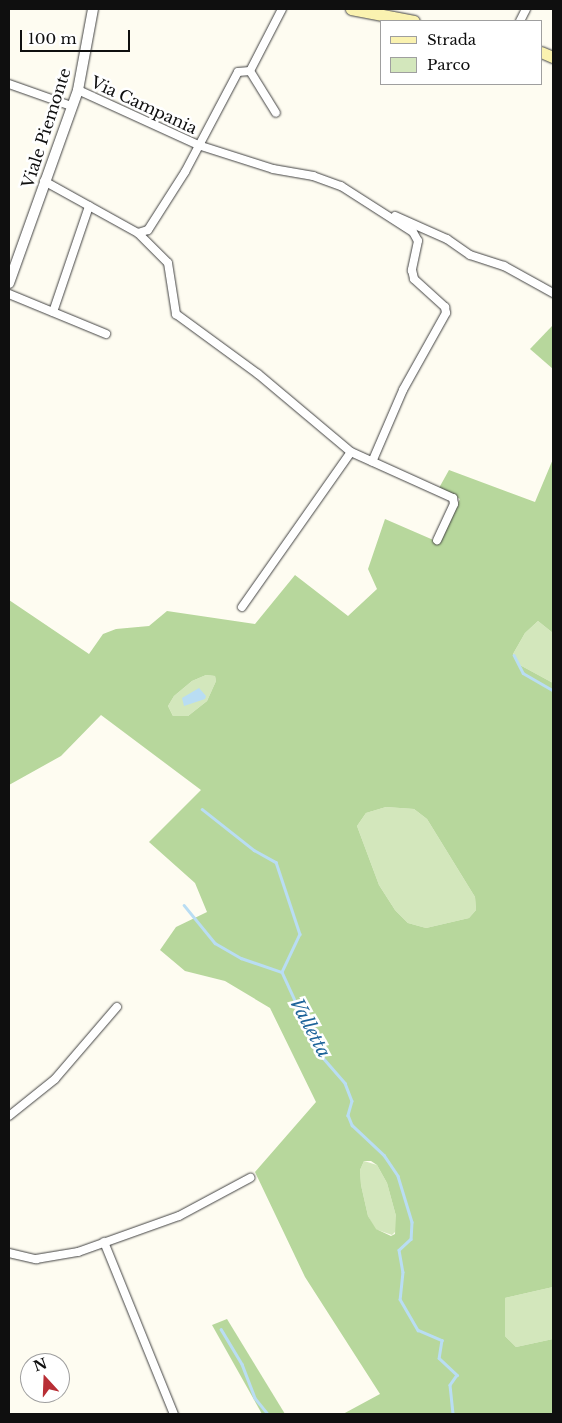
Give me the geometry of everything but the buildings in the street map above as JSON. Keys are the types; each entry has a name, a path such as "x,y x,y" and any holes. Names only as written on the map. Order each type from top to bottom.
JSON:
{"main road":[{"path":"351,9 409,20"}],"street":[{"name":"Viale Piemonte","path":"9,283 78,90 93,9"},
{"path":"250,71 282,9"},
{"path":"250,71 276,113"},
{"path":"138,233 148,230 185,172 238,72 250,71"},
{"path":"9,84 71,106"},
{"name":"Via Campania","path":"78,90 198,145 273,169 312,176 341,186 388,214"},
{"path":"44,181 138,233 168,263 176,314 258,374 351,452 453,498 454,504 437,540"},
{"path":"53,312 89,206"},
{"path":"388,214 447,239 470,255 504,266 553,293"},
{"path":"372,462 403,390 446,313 445,307 414,279 412,270 418,241 413,232 388,214"},
{"path":"9,294 106,334"},
{"path":"242,607 351,452"},
{"path":"9,1116 72,1062 117,1007"},
{"path":"9,1253 36,1259 78,1252 179,1216 250,1178"},
{"path":"104,1242 174,1414"}],"green space":[{"path":"553,325 553,369 530,349"},
{"path":"553,459 553,633 538,621 525,633 513,654 518,664 553,683 553,1287 505,1298 505,1336 516,1347 553,1339 553,1414 343,1414 380,1394 305,1277 255,1172 316,1102 270,1008 225,981 185,971 160,950 176,927 207,912 195,883 149,842 201,790 101,715 61,756 9,785 9,600 89,654 103,634 116,629 149,626 167,611 255,624 295,575 348,616 377,589 368,569 385,519 438,542 460,499 439,488 449,470 535,502","holes":["206,675 215,676 216,681 207,701 188,716 173,716 168,706 174,696 192,681","386,807 414,809 427,819 475,897 476,910 469,918 426,928 408,923 395,910 379,885 357,826 366,813","364,1161 371,1161 377,1165 387,1183 396,1216 395,1234 391,1236 376,1229 368,1216 361,1185 360,1170"]},
{"path":"538,621 553,633 553,683 518,664 513,654 525,633"},
{"path":"206,675 215,676 216,681 207,701 188,716 173,716 168,706 174,696 192,681"},
{"path":"386,807 414,809 427,819 475,897 476,910 469,918 426,928 408,923 395,910 379,885 357,826 366,813"},
{"path":"364,1161 377,1165 387,1183 396,1216 396,1231 392,1235 375,1229 368,1216 361,1185 360,1170"},
{"path":"553,1287 553,1339 516,1347 505,1336 505,1298"},
{"path":"227,1319 285,1414 262,1414 212,1325"}],"water":[{"path":"199,688 206,696 205,699 184,706 182,698"}],"waterway":[{"path":"514,655 523,673 553,690"},
{"path":"202,809 254,850 276,862 300,934 282,972"},
{"name":"Valletta","path":"184,905 215,943 241,958 282,972 319,1053 345,1083 352,1101 348,1115 352,1125 384,1155 398,1176 412,1222 411,1239 399,1250 403,1272 400,1299 418,1330 442,1340 439,1358 457,1375 450,1385 453,1414"},
{"path":"221,1329 242,1364 255,1398 268,1414"}]}
